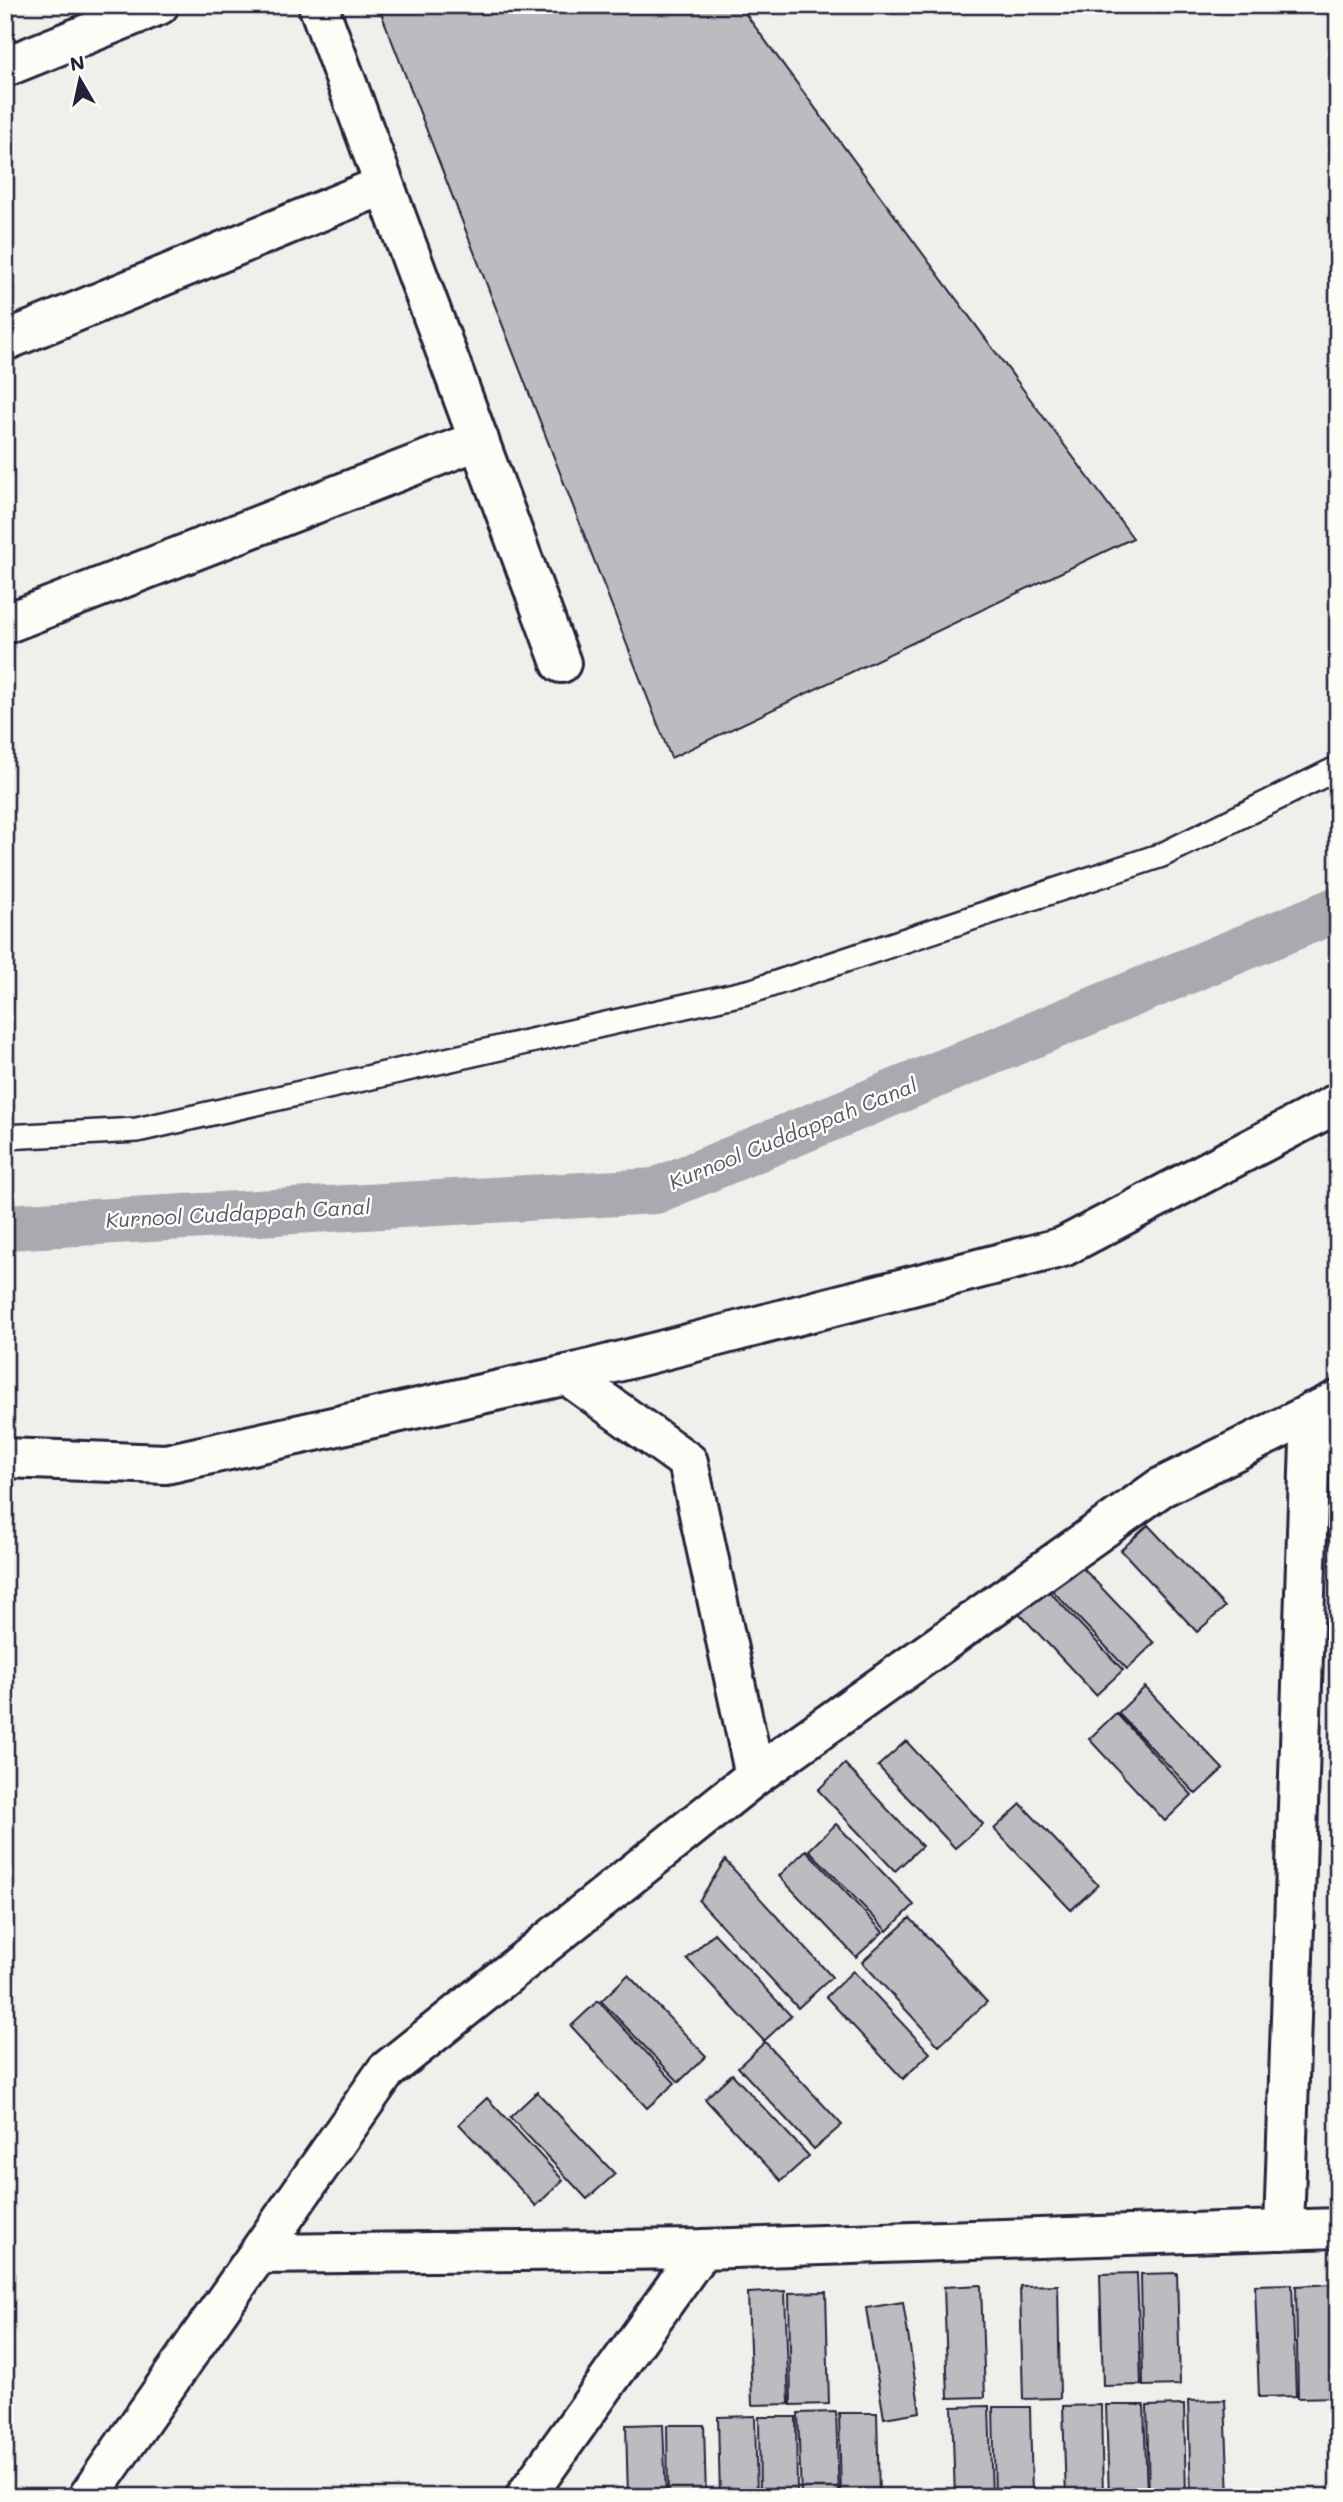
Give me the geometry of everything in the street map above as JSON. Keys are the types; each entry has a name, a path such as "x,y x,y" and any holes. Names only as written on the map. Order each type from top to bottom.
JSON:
{"street":[{"path":"5,67 159,5"},
{"path":"318,5 561,663"},
{"path":"5,341 384,185"},
{"path":"5,624 479,440"},
{"path":"5,1458 166,1464 567,1375 1063,1247 1338,1103"},
{"path":"567,1375 688,1462 755,1776"},
{"path":"89,2497 386,2071 755,1776 1160,1488 1324,1406 1284,2230"},
{"path":"258,2254 702,2249 1338,2228"},
{"path":"525,2497 702,2249"}],"lane":[{"path":"5,1137 137,1130 752,991 1162,855 1338,768"}],"building":[{"path":"378,5 739,5 1133,538 671,758"},
{"path":"1148,1525 1225,1607 1197,1632 1121,1550"},
{"path":"1077,1562 1154,1643 1127,1669 1049,1587"},
{"path":"1046,1588 1123,1670 1096,1695 1019,1613"},
{"path":"1145,1687 1223,1769 1196,1794 1118,1713"},
{"path":"1116,1713 1192,1795 1165,1821 1089,1739"},
{"path":"906,1741 983,1824 955,1848 878,1766"},
{"path":"845,1764 922,1846 895,1871 818,1790"},
{"path":"1021,1804 1098,1885 1071,1910 994,1829"},
{"path":"836,1824 914,1905 887,1931 809,1850"},
{"path":"806,1850 883,1932 856,1957 779,1876"},
{"path":"725,1860 832,1977 798,2008 699,1901"},
{"path":"910,1918 987,2002 939,2046 862,1962"},
{"path":"714,1933 791,2016 764,2041 687,1959"},
{"path":"853,1971 930,2053 903,2079 826,1997"},
{"path":"628,1975 706,2056 679,2082 601,2001"},
{"path":"598,2001 675,2083 647,2108 571,2026"},
{"path":"765,2042 842,2125 814,2149 738,2067"},
{"path":"732,2074 809,2156 781,2181 705,2099"},
{"path":"537,2092 615,2174 587,2199 510,2117"},
{"path":"487,2098 563,2180 536,2206 459,2124"},
{"path":"1137,2273 1141,2385 1103,2386 1100,2274"},
{"path":"1177,2273 1180,2385 1143,2386 1141,2274"},
{"path":"1335,2280 1338,2280 1338,2354"},
{"path":"1292,2284 1296,2396 1259,2397 1255,2285"},
{"path":"1333,2284 1336,2397 1298,2398 1296,2286"},
{"path":"981,2285 985,2397 948,2398 944,2287"},
{"path":"1058,2285 1060,2398 1023,2399 1020,2286"},
{"path":"785,2291 789,2404 752,2405 748,2293"},
{"path":"826,2292 829,2404 791,2405 789,2293"},
{"path":"903,2302 920,2412 884,2418 866,2308"},
{"path":"1225,2400 1229,2497 1191,2497 1188,2401"},
{"path":"1101,2405 1103,2497 1066,2497 1063,2406"},
{"path":"1106,2405 1144,2405 1147,2497 1109,2497"},
{"path":"1184,2405 1186,2497 1149,2497 1147,2406"},
{"path":"989,2406 992,2497 955,2497 952,2407"},
{"path":"993,2407 1030,2407 1032,2497 995,2497"},
{"path":"836,2412 839,2497 801,2497 798,2413"},
{"path":"839,2413 877,2413 879,2497 841,2497"},
{"path":"755,2416 757,2497 720,2497 718,2417"},
{"path":"759,2417 796,2417 797,2497 760,2497"},
{"path":"663,2424 666,2497 628,2497 626,2425"},
{"path":"667,2425 704,2425 706,2497 668,2497"}],"waterway":[{"name":"Kurnool Cuddappah Canal","path":"5,1227 655,1191 1338,909"}]}
